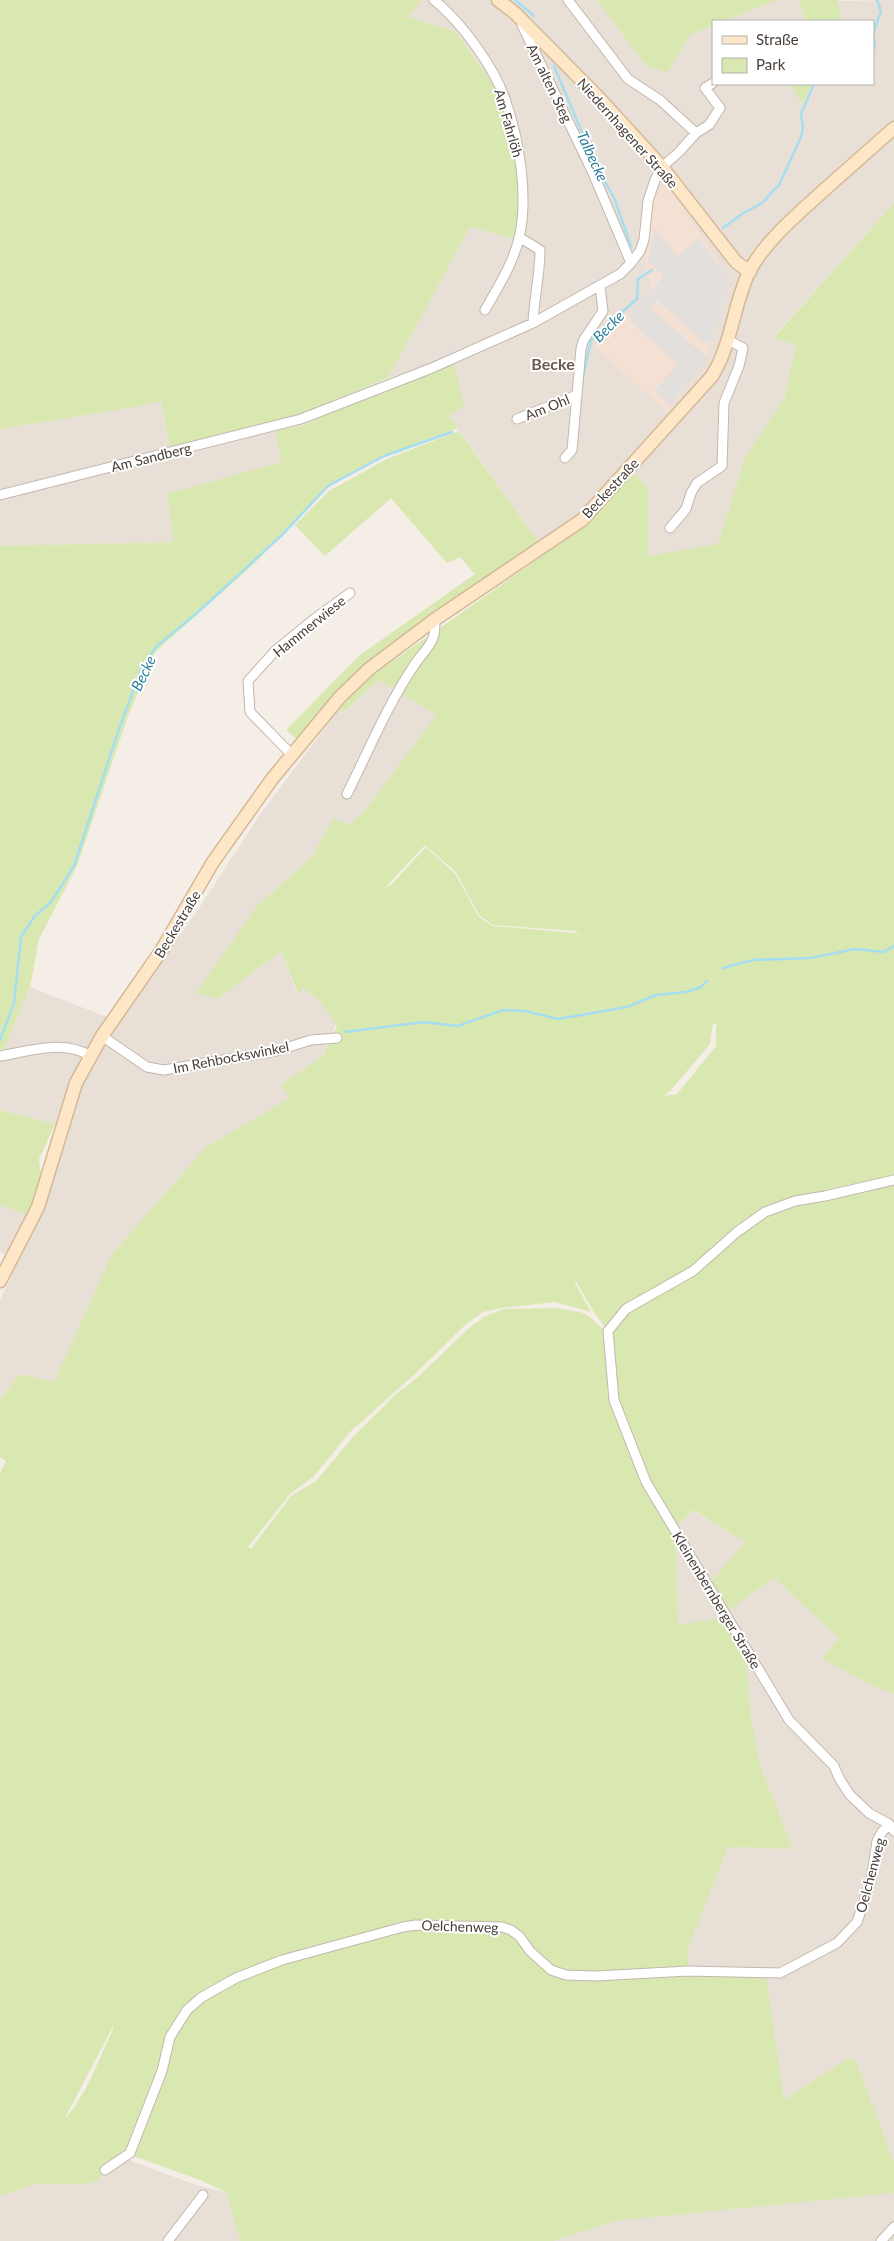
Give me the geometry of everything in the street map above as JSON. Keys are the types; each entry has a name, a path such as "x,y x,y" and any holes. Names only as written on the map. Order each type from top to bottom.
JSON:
{"main road":[{"name":"Niedernhagener Straße","path":"498,0 515,14 600,99 662,167 736,262 750,272"},
{"path":"750,272 767,245 803,209 894,128"},
{"name":"Beckestraße","path":"0,1281 38,1208 76,1083 102,1036 161,951 214,862 272,779 340,697 369,669 434,620 582,520 712,376 720,364 740,296 750,272"}],"street":[{"name":"Am Fahrlöh","path":"434,0 442,6 478,50 505,98 520,164 523,193 519,237 505,274 485,310"},
{"path":"568,0 628,80 660,100 696,133"},
{"name":"Am alten Steg","path":"515,14 534,47 593,173 631,263"},
{"path":"533,323 620,274 640,251 644,240 648,201 655,180 662,167 696,133 709,125 720,108 705,88 712,84"},
{"path":"519,237 540,250 540,271 534,296 533,323"},
{"path":"565,458 572,450 583,341 603,311 600,286"},
{"name":"Am Sandberg","path":"0,495 301,419 432,368 533,323"},
{"path":"670,528 686,509 690,492 697,483 722,466 724,403 743,348 728,340"},
{"name":"Am Ohl","path":"517,419 577,395"},
{"name":"Hammerwiese","path":"292,755 250,712 248,681 276,650 350,593"},
{"path":"347,794 394,699 412,667 434,638 436,631 434,620"},
{"name":"Im Rehbockswinkel","path":"102,1036 147,1066 164,1070 276,1051 310,1040 338,1038"},
{"path":"0,1056 56,1046 80,1049 91,1056"},
{"name":"Kleinenbernberger Straße","path":"891,1828 869,1813 850,1795 834,1766 789,1720 646,1482 614,1400 608,1331 626,1309 693,1271 737,1232 765,1212 794,1201 850,1191 894,1180"},
{"name":"Oelchenweg","path":"106,2170 130,2153 162,2070 170,2037 187,2010 202,1996 236,1978 282,1960 416,1925 494,1926 511,1930 546,1966 566,1975 596,1976 688,1971 780,1973 837,1943 856,1922 871,1881 878,1841 882,1832 891,1828"},
{"path":"168,2241 203,2195"},
{"path":"881,2241 894,2227"}],"shaded area":[{"path":"421,0 597,0 647,67 690,35 712,26 712,85 791,85 802,103 812,85 874,85 874,20 842,20 837,1 894,0 894,203 774,336 796,346 785,397 745,458 718,545 648,556 648,489 625,464 580,514 539,543 449,416 452,358 388,378 470,227 520,240 503,98 455,31 408,17"},
{"path":"777,0 798,0 806,20 727,20"},
{"path":"663,181 717,257 726,287 711,346 701,368 668,413 594,346 644,301 652,285 645,267 652,206 655,194"},
{"path":"655,228 677,256 699,238 723,273 726,287 712,340 705,344 657,300 650,307 706,357 701,368 670,406 654,391 678,365 633,324 629,315 664,276 648,261"},
{"path":"161,401 171,458 275,431 283,462 167,495 175,542 0,546 0,429"},
{"path":"379,680 438,715 366,809 349,825 333,818 312,857 258,905 218,999 281,951 297,994 303,988 320,1001 336,1024 323,1056 280,1085 291,1097 206,1147 112,1254 54,1382 19,1374 0,1400 0,1300 18,1262 0,1252 0,1205 37,1219 67,1127 0,1110 0,1059 30,987 117,1021 198,910 259,816 340,708 345,712"},
{"path":"692,1510 745,1542 707,1587 728,1611 774,1578 840,1638 822,1659 871,1685 894,1694 894,2163 857,2063 850,2057 784,2100 765,1972 688,1970 689,1946 728,1847 793,1849 760,1765 750,1711 747,1661 678,1625 676,1526"},
{"path":"128,2157 131,2161 196,2185 227,2193 240,2241 0,2241 0,2196 35,2184 85,2184 95,2182"},
{"path":"894,2193 894,2241 553,2241 615,2221"}],"green space":[{"path":"0,0 421,0 408,17 455,31 503,98 509,119 521,194 516,239 470,227 388,378 298,415 170,449 161,401 0,429"},
{"path":"597,0 777,0 727,20 712,20 712,26 690,35 668,72 647,67"},
{"path":"798,0 838,0 842,20 806,20"},
{"path":"791,85 812,85 802,104"},
{"path":"894,203 894,1694 871,1685 822,1659 839,1638 774,1578 728,1611 710,1583 745,1542 693,1510 676,1526 649,1481 617,1400 611,1332 628,1311 694,1274 699,1268 691,1269 625,1307 607,1330 593,1311 576,1281 575,1283 591,1312 555,1302 502,1308 483,1312 466,1324 415,1374 352,1430 313,1477 290,1494 248,1547 251,1549 291,1496 316,1481 353,1437 395,1395 418,1377 469,1328 484,1317 503,1309 555,1308 580,1312 590,1317 606,1332 611,1401 644,1483 676,1533 678,1625 722,1618 747,1661 750,1711 760,1765 793,1849 728,1847 689,1946 688,1970 597,1976 563,1973 544,1963 522,1939 510,1929 502,1926 416,1923 282,1959 236,1977 202,1996 187,2009 170,2036 161,2070 129,2152 116,2159 119,2163 95,2182 85,2184 35,2184 0,2196 0,1473 6,1461 0,1457 0,1400 19,1374 54,1382 112,1254 206,1147 291,1097 280,1085 323,1056 337,1026 320,1001 303,988 298,994 281,951 218,999 196,993 258,905 312,857 333,818 349,825 366,809 437,715 379,680 344,712 340,708 373,675 585,526 634,473 648,489 648,556 718,544 745,458 785,397 796,346 774,337","holes":["425,845 456,872 479,915 493,925 575,931 582,936 576,933 492,926 478,916 456,875 426,847 392,884 384,889","713,1024 716,1024 716,1046 677,1094 664,1096 710,1044","113,2026 113,2030 85,2090 65,2118"]},
{"path":"453,362 464,406 449,416 458,428 384,456 326,487 257,561 155,652 128,716 77,866 39,939 30,987 4,1049 0,1050 0,546 174,542 167,494 282,462 275,431 303,425"},
{"path":"459,431 539,543 480,580 364,666 297,739 286,730 360,655 475,574 460,557 447,563 391,498 325,556 295,525 329,491 387,459"},
{"path":"0,1110 55,1124 39,1159 41,1176 27,1215 0,1205"},
{"path":"403,1928 510,1931 550,1970 637,1975 766,1975 784,2100 850,2057 857,2063 894,2163 894,2193 615,2221 553,2241 240,2241 227,2193 200,2180 136,2157 131,2153 171,2037 189,2010 218,1989 282,1962"}],"waterway":[{"name":"Talbecke","path":"515,0 534,16"},
{"path":"874,31 881,11 877,0"},
{"path":"874,40 874,48"},
{"name":"Talbecke","path":"554,66 595,163 615,200 631,246"},
{"path":"723,228 742,214 762,203 779,185 801,137 803,128 801,114 814,85"},
{"name":"Becke","path":"583,377 591,340 637,299 638,279 652,270"},
{"name":"Becke","path":"0,1040 14,1003 21,937 34,917 51,902 74,866 119,729 142,667 157,646 198,612 282,535 328,486 384,456 452,432"},
{"path":"723,968 753,960 811,958 855,949 884,952 894,946"},
{"path":"345,1032 424,1022 458,1026 503,1010 525,1011 558,1019 627,1007 656,995 686,992 701,987 707,981"}],"district":[{"name":"Becke","path":"553,363"}]}
